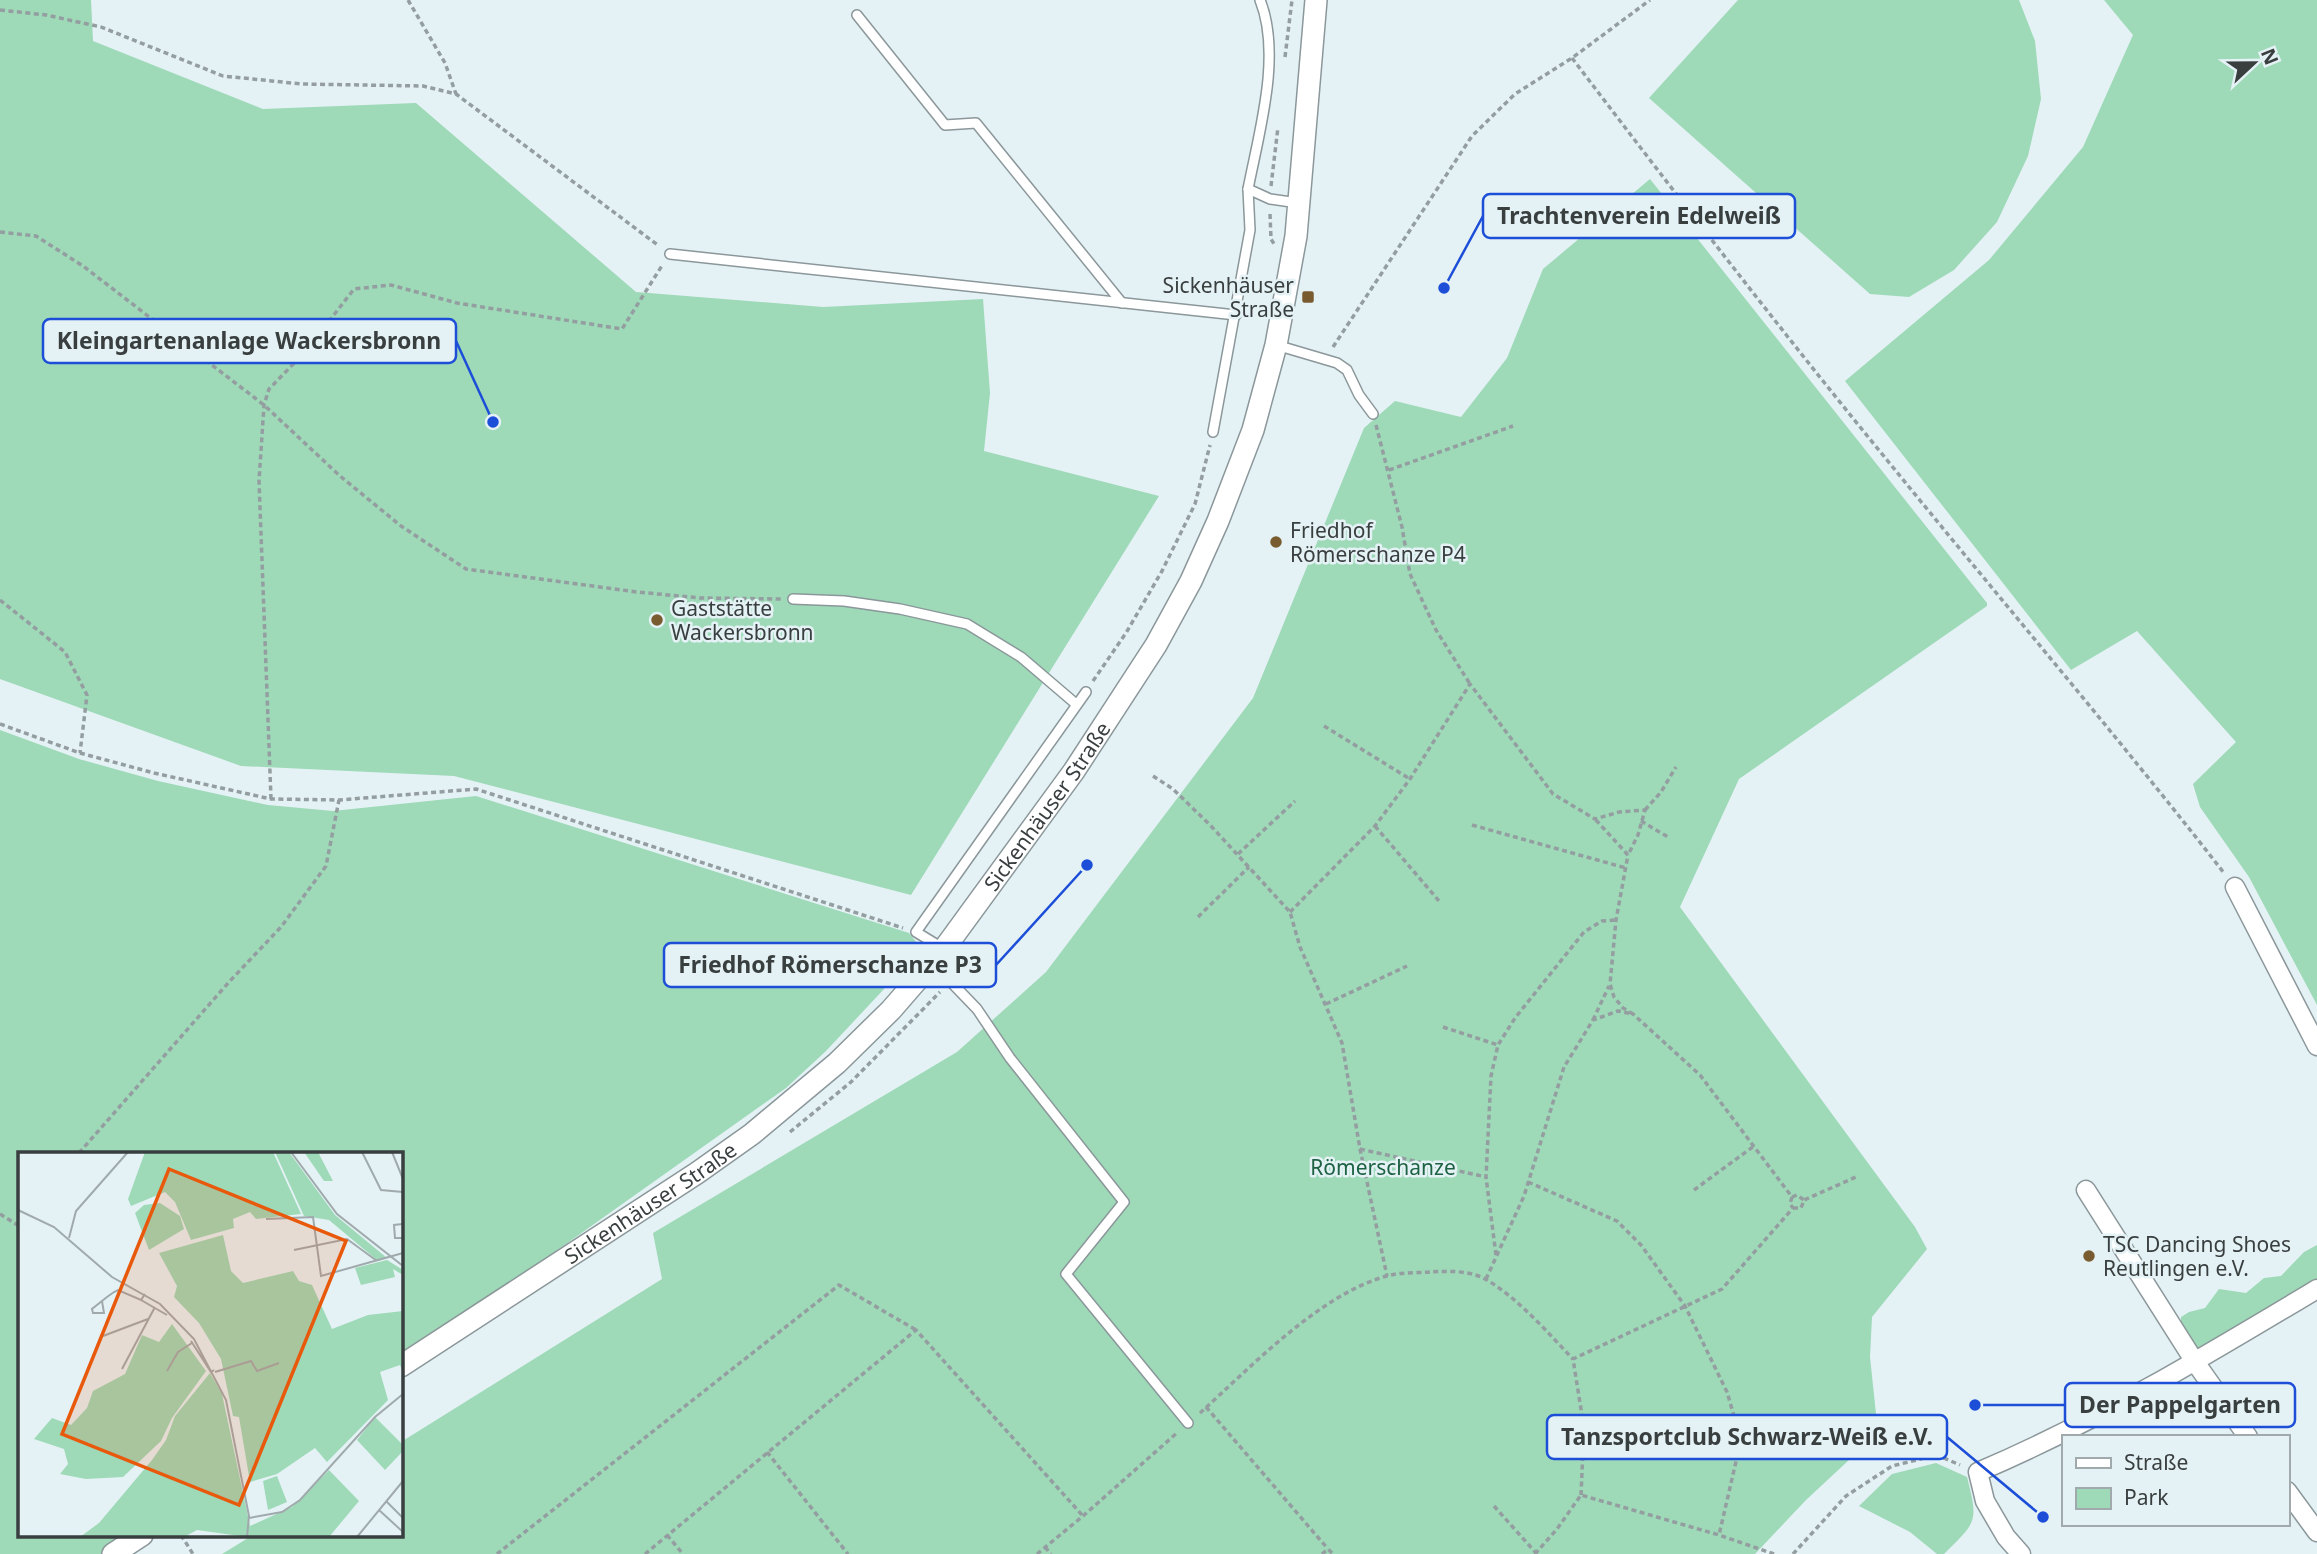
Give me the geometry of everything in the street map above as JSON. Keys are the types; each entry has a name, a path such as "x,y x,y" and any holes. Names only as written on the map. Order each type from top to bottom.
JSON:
{"street":[{"name":"Sickenhäuser Straße","path":"402,1365 752,1134 837,1063 944,949 1082,761 1137,676 1174,612 1219,521 1252,430 1276,345 1290,272 1300,203 1316,0"},
{"path":"2235,887 2317,1046"},
{"path":"2086,1190 2195,1362 2247,1435"},
{"path":"2021,1554 2006,1536 1985,1501 1978,1472 2026,1452 2195,1362 2317,1289"},
{"path":"2289,1494 2317,1532"},
{"path":"113,1554 140,1536"}],"lane":[{"path":"1213,432 1250,230 1248,189 1271,58 1265,14 1260,0"},
{"path":"857,15 945,125 976,123 1122,303"},
{"path":"1248,189 1270,200 1300,203"},
{"path":"670,254 1236,315"},
{"path":"1276,345 1326,358 1347,370 1373,414"},
{"path":"793,599 855,602 967,624 1021,657 1076,704"},
{"path":"944,949 916,932 1086,692"},
{"path":"929,967 949,981 977,1009 1010,1058 1124,1202 1066,1274 1188,1423"}],"path":[{"path":"408,0 444,63 456,94"},
{"path":"1326,358 1472,136 1515,94 1572,58 1650,0"},
{"path":"0,10 46,15 101,26 223,76 302,84 423,86 456,94 670,254 622,329 457,303 391,285 354,289 305,352 269,389 264,405 259,481 271,799"},
{"path":"1572,58 1725,259 2235,887"},
{"path":"0,232 36,236 83,266 264,405 340,476 401,526 466,569 700,598 793,599"},
{"path":"1373,414 1389,470 1410,574 1436,630 1469,684 1553,794 1595,818 1628,855"},
{"path":"1389,470 1513,426"},
{"path":"1086,692 1126,633 1162,571 1195,504 1213,432"},
{"path":"0,600 65,652 82,684 87,695 80,753"},
{"path":"1290,912 1375,826 1410,779 1469,684"},
{"path":"0,724 80,753 154,773 271,799 338,800 476,789 916,932"},
{"path":"1324,726 1410,779"},
{"path":"1486,1279 1528,1182 1564,1066 1593,1020 1610,984 1616,920 1628,855 1645,810 1661,792 1676,766"},
{"path":"1153,776 1173,789 1238,854 1290,912 1300,947 1342,1044 1360,1149 1387,1276"},
{"path":"80,1152 229,982 281,927 326,866 338,800"},
{"path":"1238,854 1295,801"},
{"path":"1595,818 1619,812 1645,810"},
{"path":"1641,821 1668,837"},
{"path":"1472,825 1626,868"},
{"path":"1375,826 1439,901"},
{"path":"1198,917 1249,867"},
{"path":"1496,1258 1486,1177 1491,1076 1498,1045 1515,1018 1584,932 1602,921 1616,920"},
{"path":"1326,1004 1407,966"},
{"path":"1610,984 1623,1008 1700,1075 1792,1197"},
{"path":"1593,1020 1618,1011 1633,1014"},
{"path":"1443,1027 1498,1045"},
{"path":"1694,1190 1754,1146"},
{"path":"1360,1149 1486,1177"},
{"path":"1573,1359 1722,1289 1793,1208 1801,1208 1804,1200 1856,1177"},
{"path":"1528,1182 1617,1220 1641,1245 1685,1306 1727,1392 1741,1440 1719,1535"},
{"path":"1792,1197 1797,1195 1804,1200"},
{"path":"1792,1197 1790,1204 1793,1208"},
{"path":"0,1214 18,1225"},
{"path":"1037,1554 1307,1319 1341,1295 1387,1276 1440,1271 1467,1272 1486,1279 1526,1311 1573,1359 1584,1428 1581,1495 1557,1530 1536,1554 1494,1506"},
{"path":"496,1554 839,1285 916,1330 1083,1516"},
{"path":"645,1554 916,1330"},
{"path":"1206,1407 1333,1554"},
{"path":"767,1452 848,1554"},
{"path":"1793,1554 1846,1496 1892,1466 1937,1455 1978,1472"},
{"path":"1581,1495 1774,1554"},
{"path":"667,1535 683,1554"},
{"path":"182,1536 193,1554"},
{"path":"1045,1547 1051,1554"},
{"path":"1322,1554 1328,1549"}],"green space":[{"path":"0,0 91,0 93,41 263,109 416,103 636,292 823,307 983,299 990,393 984,451 1159,496 911,895 454,776 241,766 0,679"},
{"path":"1738,0 2019,0 2035,41 2041,99 2028,156 1997,222 1954,270 1909,297 1870,294 1649,98"},
{"path":"2104,0 2317,0 2317,1005 2249,877 2200,807 2193,784 2236,742 2137,631 2071,670 1845,381 1989,260 2083,147 2133,35"},
{"name":"Römerschanze","path":"1650,179 1987,603 1987,606 1739,779 1680,907 1915,1227 1927,1249 1872,1317 1870,1357 1878,1433 1806,1500 1755,1554 222,1554 251,1536 402,1536 402,1441 662,1279 653,1233 957,1052 1046,972 1253,698 1364,428 1395,401 1461,417 1507,358 1543,269"},
{"path":"0,730 79,759 158,781 268,805 333,811 476,796 909,933 917,943 914,957 826,1051 786,1088 402,1360 402,1152 18,1152 18,1536 140,1536 113,1554 0,1554"},
{"path":"2317,1245 2317,1281 2198,1355 2181,1327 2181,1317 2205,1308 2219,1289 2246,1293 2264,1278 2281,1276 2304,1252"},
{"path":"1936,1463 1967,1477 1973,1504 1969,1528 1944,1554 1937,1554 1910,1532 1859,1506 1892,1474"}],"place":[{"name":"Trachtenverein Edelweiß","path":"1444,288"},
{"name":"Sickenhäuser Straße","path":"1308,297"},
{"name":"Kleingartenanlage Wackersbronn","path":"493,422"},
{"name":"Friedhof Römerschanze P4","path":"1276,542"},
{"name":"Gaststätte Wackersbronn","path":"657,620"},
{"name":"Friedhof Römerschanze P3","path":"1087,865"},
{"name":"TSC Dancing Shoes Reutlingen e.V.","path":"2089,1256"},
{"name":"Der Pappelgarten","path":"1975,1405"},
{"name":"Tanzsportclub Schwarz-Weiß e.V.","path":"2043,1517"}]}
